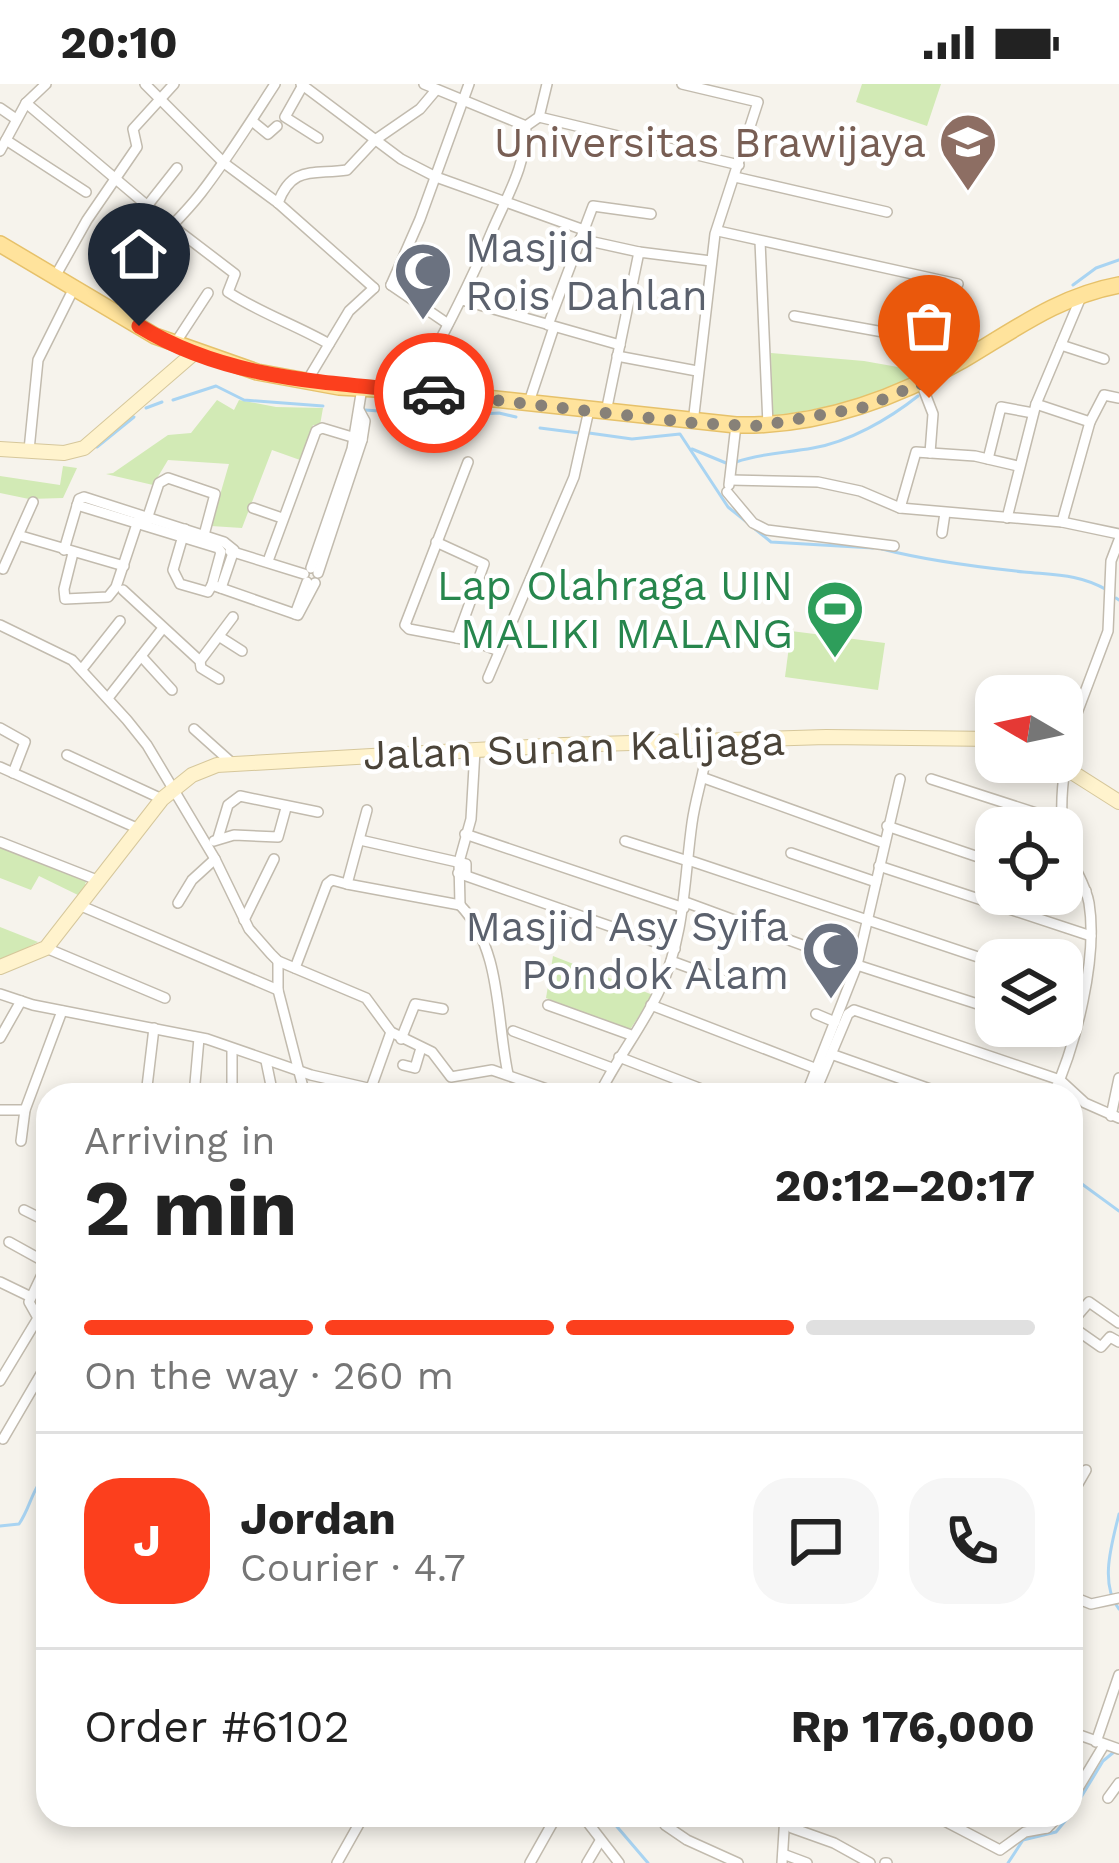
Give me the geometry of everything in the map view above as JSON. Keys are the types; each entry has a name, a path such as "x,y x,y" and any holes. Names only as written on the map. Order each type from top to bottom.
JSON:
{"main road":[{"path":"0,244 174,345 257,372 362,388 736,425 768,425 832,414 924,390 971,355 1081,295 1119,285"},
{"path":"0,448 70,453 84,448 194,352"},
{"name":"Jalan Sunan Kalijaga","path":"167,794 203,770 232,763 709,740 975,738"},
{"path":"1083,778 1119,802"},
{"path":"0,967 46,948 167,794"}],"street":[{"path":"46,84 26,103 3,145 86,192"},
{"path":"146,84 224,164 278,203 374,288"},
{"path":"56,275 137,147 133,129 174,84"},
{"path":"122,316 136,268 159,235 172,227 224,164 275,84"},
{"path":"424,84 526,126"},
{"path":"391,286 469,84"},
{"path":"526,126 539,117 547,84"},
{"path":"682,84 758,101 711,261 693,423"},
{"path":"318,138 285,117 302,85 375,140 436,177 582,235 642,253 711,261"},
{"path":"278,203 286,184 297,176 347,170 436,90"},
{"path":"26,103 235,274 228,292 258,312 296,325 329,344"},
{"path":"0,108 16,119"},
{"path":"539,117 739,165"},
{"path":"252,121 268,134 277,126"},
{"path":"413,390 462,300 523,166 526,126"},
{"path":"147,206 177,168"},
{"path":"735,177 887,212"},
{"path":"528,405 594,204 651,214"},
{"path":"718,231 958,284"},
{"path":"760,241 768,425"},
{"path":"488,678 574,477 585,433 619,350 642,253"},
{"path":"112,256 136,268"},
{"path":"29,449 38,360 75,286"},
{"path":"307,381 349,311 374,288 391,286 448,324"},
{"path":"174,345 208,293"},
{"path":"1007,518 1035,409 1081,295"},
{"path":"462,300 698,371"},
{"path":"794,316 971,355"},
{"path":"1061,345 1104,359"},
{"path":"216,586 295,614 303,612 365,421 359,410 362,388"},
{"path":"924,390 933,414 930,453"},
{"path":"1062,522 1090,422 1104,395 1119,398"},
{"path":"988,459 1001,407 1035,409 1090,422"},
{"path":"736,425 727,494 755,525 894,546"},
{"path":"268,562 316,431 322,428 357,439"},
{"path":"900,508 914,454 1018,466"},
{"path":"468,462 405,625 499,651"},
{"path":"731,476 818,482 860,491 900,508 1062,522 1119,537 1112,561 1108,631 1083,699"},
{"path":"228,551 216,586 205,592 175,580 173,570 192,535 216,496 172,478 158,483 143,519 124,566 116,587 108,597 69,600 63,595 77,506 143,519 192,535 228,551 311,576"},
{"path":"3,569 33,502"},
{"path":"253,508 282,518"},
{"path":"942,533 946,513"},
{"path":"21,536 124,566"},
{"path":"436,542 484,565 457,638"},
{"path":"123,590 200,661 201,668 219,679"},
{"path":"200,661 233,617"},
{"path":"82,669 120,621"},
{"path":"0,626 58,651 108,698 147,745 167,794 215,859 244,920 278,961 366,998 396,1035 436,1057 451,1077 485,1070 532,1083"},
{"path":"108,698 163,628"},
{"path":"220,637 242,651"},
{"path":"141,656 172,690"},
{"path":"0,728 25,742 13,773"},
{"path":"194,729 232,763"},
{"path":"606,1083 651,1006 675,949 687,905 692,820 706,778 709,740"},
{"path":"475,750 472,819 465,834 460,905 477,927 490,960 508,1074"},
{"path":"67,755 167,794"},
{"path":"0,767 139,829"},
{"path":"706,778 884,843"},
{"path":"813,1083 869,922 900,779"},
{"path":"932,779 1018,807"},
{"path":"218,838 223,815 236,797 318,812"},
{"path":"207,846 234,835 278,837 286,808"},
{"path":"347,884 367,810"},
{"path":"887,826 975,856"},
{"path":"465,834 975,1003"},
{"path":"360,840 461,870 675,949"},
{"path":"0,842 97,880"},
{"path":"625,842 975,956"},
{"path":"791,853 876,882"},
{"path":"178,903 192,880 215,859"},
{"path":"244,920 274,859"},
{"path":"879,866 1091,936"},
{"path":"295,968 332,880 460,905"},
{"path":"1083,884 1091,936 1083,991"},
{"path":"237,903 258,893"},
{"path":"79,905 278,990"},
{"path":"46,948 165,998"},
{"path":"278,961 278,990 302,1083"},
{"path":"671,961 731,983"},
{"path":"0,994 199,1038 350,1083"},
{"path":"0,1038 21,1001"},
{"path":"373,1083 415,1004 443,1009"},
{"path":"548,1005 631,1036"},
{"path":"651,1006 817,1069"},
{"path":"816,1083 854,1010 1063,1083"},
{"path":"21,1141 25,1110 62,1011"},
{"path":"815,1014 835,1022"},
{"path":"147,1083 154,1028"},
{"path":"513,1031 681,1083"},
{"path":"195,1083 199,1038"},
{"path":"1059,1083 1069,1047"},
{"path":"232,1048 232,1083"},
{"path":"403,1065 415,1068 421,1048"},
{"path":"831,1054 913,1083"},
{"path":"266,1061 271,1083"},
{"path":"1083,1101 1115,1117 1119,1078"},
{"path":"0,1110 25,1110"},
{"path":"25,1210 36,1216"},
{"path":"9,1242 36,1256"},
{"path":"0,1282 31,1297"},
{"path":"36,1287 31,1297 36,1313"},
{"path":"1083,1309 1089,1301 1119,1323"},
{"path":"0,1381 36,1331"},
{"path":"1083,1333 1101,1347 1110,1337 1119,1342"},
{"path":"3,1439 36,1383"},
{"path":"1083,1474 1085,1470"},
{"path":"1083,1601 1119,1598"},
{"path":"1083,1780 1107,1746 1119,1675"},
{"path":"1108,1798 1119,1783"},
{"path":"337,1863 357,1827"},
{"path":"530,1863 550,1827"},
{"path":"590,1827 619,1863"},
{"path":"668,1827 738,1863"},
{"path":"787,1827 788,1831"},
{"path":"790,1827 783,1858 807,1863"},
{"path":"957,1827 1000,1850 1025,1832 1047,1828"},
{"path":"788,1831 834,1843 870,1863"},
{"path":"587,1863 600,1841"}],"green space":[{"path":"862,84 941,84 927,126 856,102"},
{"path":"771,353 926,372 851,401 772,416"},
{"path":"217,400 234,410 239,400 323,408 320,425 313,425 300,460 272,450 242,528 211,526 229,464 168,460 153,485 106,474 168,435 191,433"},
{"path":"63,466 77,468 63,498 29,499 0,493 0,476 60,485"},
{"name":"Lap Olahraga UIN MALIKI MALANG","path":"791,631 885,643 878,690 785,677"},
{"path":"0,843 88,878 88,886 80,896 39,876 31,890 0,878"},
{"path":"0,927 38,942 0,962"},
{"path":"553,956 653,995 629,1031 546,998"}],"waterway":[{"path":"1073,285 1096,268 1119,260"},
{"path":"173,400 216,386 244,400 323,406"},
{"path":"736,462 841,441 918,396"},
{"path":"146,408 162,402"},
{"path":"365,410 516,417"},
{"path":"97,447 134,417"},
{"path":"540,428 579,433"},
{"path":"589,433 632,439 680,434 728,507 748,523"},
{"path":"692,449 726,463"},
{"path":"755,529 771,542 873,548"},
{"path":"882,549 1067,576 1107,590"},
{"path":"1083,1185 1119,1211"},
{"path":"0,1526 19,1524 36,1489"},
{"path":"1119,1514 1108,1576 1119,1609"},
{"path":"1083,1794 1114,1752"},
{"path":"617,1827 648,1863"},
{"path":"1008,1863 1023,1840 1060,1827"}],"way so far":[{"path":"434,393 693,423 759,426 865,407 921,383 929,398"}],"place":[{"name":"Universitas Brawijaya","path":"968,193"},
{"name":"Masjid Rois Dahlan","path":"423,322"},
{"name":"Lap Olahraga UIN MALIKI MALANG","path":"835,660"},
{"name":"Masjid Asy Syifa Pondok Alam","path":"831,1001"}],"route":[{"path":"139,326 174,345 257,372 339,387 434,393"}]}
